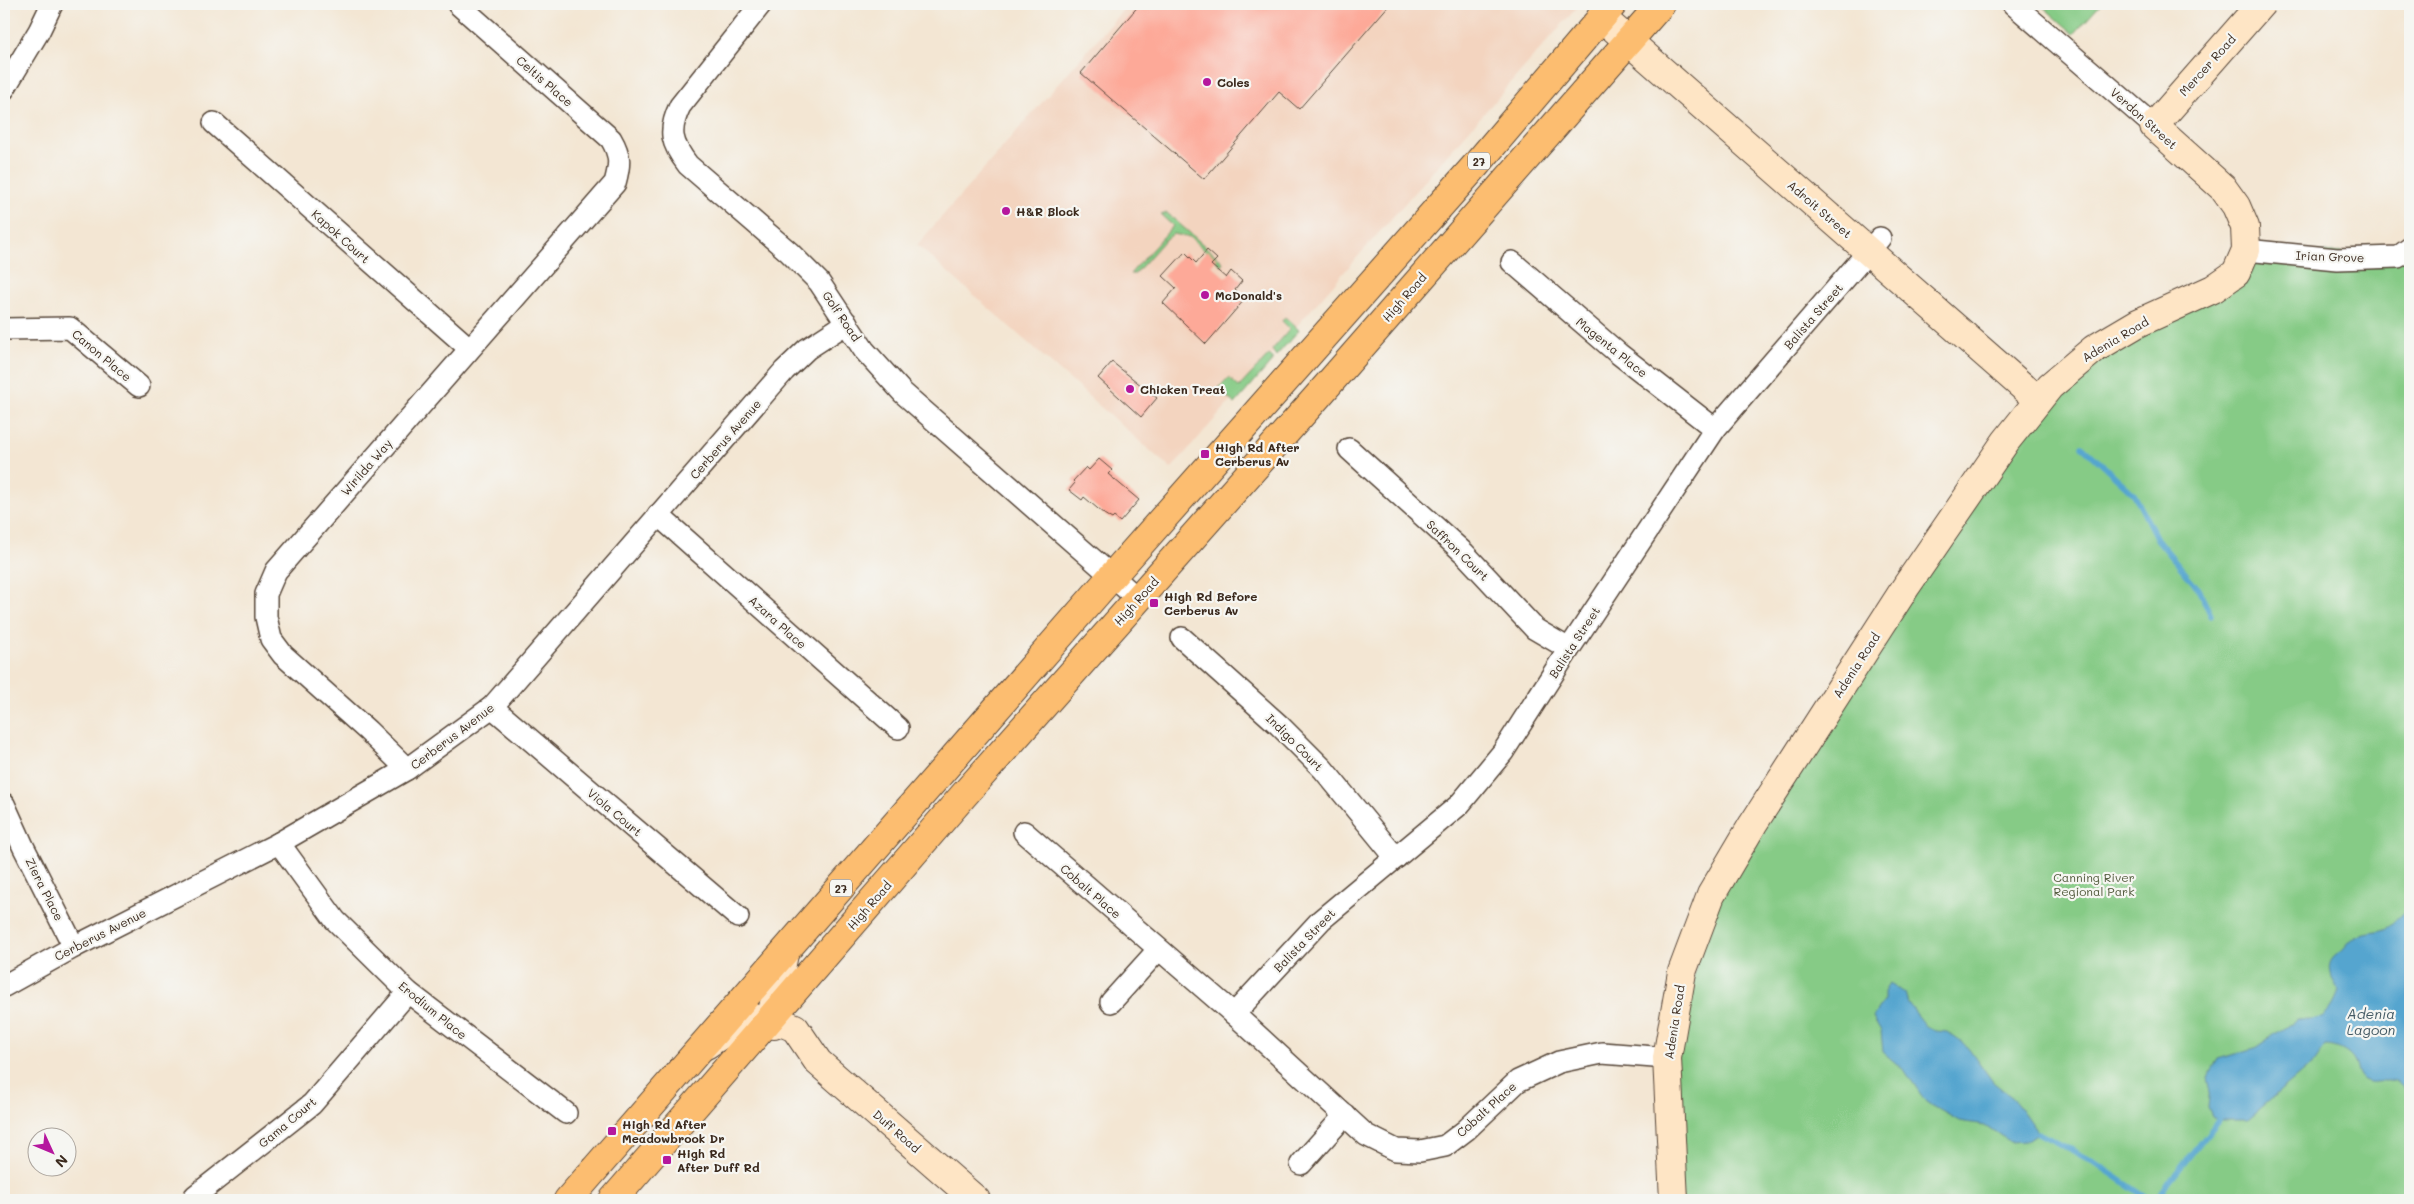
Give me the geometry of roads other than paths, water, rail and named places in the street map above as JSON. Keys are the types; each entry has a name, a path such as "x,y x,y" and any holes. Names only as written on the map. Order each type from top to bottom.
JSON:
{"main road":[{"name":"High Road","path":"613,1200 963,796 1661,4"},
{"name":"27","path":"568,1200 1112,576 1372,284 1609,8"}],"street":[{"path":"4,88 52,4"},
{"name":"Celtis Place","path":"458,4 611,139 618,150 620,165"},
{"name":"Golf Road","path":"760,4 680,106 673,121 673,137 677,151 688,165 789,252 819,282 864,350 902,393 1138,599"},
{"name":"Verdon Street","path":"2013,4 2223,188 2236,206 2245,227 2246,250"},
{"name":"Mercer Road","path":"2154,126 2262,4"},
{"name":"Adroit Street","path":"1609,8 1633,35 2044,393"},
{"name":"Kapok Court","path":"214,123 469,348"},
{"name":"Wirilda Way","path":"407,769 368,731 283,655 271,639 266,617 266,594 276,571 615,183 620,165"},
{"name":"Balista Street","path":"1234,1014 1321,920 1459,805 1472,790 1503,752 1715,429 1874,245"},
{"name":"Irian Grove","path":"2246,250 2338,259 2398,257 2410,248"},
{"name":"Adenia Road","path":"1674,1200 1667,1058 1682,972 1711,895 1753,824 1907,585 2006,441 2044,393 2082,359 2108,341 2138,323 2221,284 2236,273 2246,250"},
{"name":"Magenta Place","path":"1512,262 1619,354 1715,429"},
{"name":"Cerberus Avenue","path":"4,986 74,947 279,843 407,769 492,707 784,371 807,349 847,323"},
{"name":"Canon Place","path":"4,329 70,328 139,386"},
{"name":"Saffron Court","path":"1349,449 1464,553 1535,629 1569,649"},
{"name":"Azara Place","path":"658,516 898,728"},
{"name":"Indigo Court","path":"1182,638 1280,725 1323,769 1396,858"},
{"name":"Viola Court","path":"492,707 738,917"},
{"name":"Ziera Place","path":"4,804 74,947"},
{"name":"Cobalt Place","path":"1024,832 1234,1014 1366,1135 1396,1150 1420,1151 1445,1146 1466,1130 1518,1081 1559,1062 1602,1053 1667,1058"},
{"name":"Erodium Place","path":"279,843 335,920 408,992 566,1112"},
{"path":"1110,1002 1158,950"},
{"path":"703,1047 731,1028 755,1019 771,1018 784,954"},
{"name":"Gama Court","path":"196,1196 312,1104 408,992"},
{"name":"Duff Road","path":"771,1018 781,1044 818,1062 976,1200"},
{"path":"1301,1164 1345,1115"}],"water":[{"name":"Adenia Lagoon","path":"2410,909 2410,1092 2393,1081 2370,1082 2364,1080 2359,1074 2353,1059 2347,1053 2326,1046 2315,1062 2247,1120 2218,1120 2212,1117 2208,1108 2210,1086 2208,1077 2218,1059 2255,1048 2297,1019 2313,1020 2324,1015 2329,1011 2339,991 2330,974 2331,960 2358,936 2387,928 2406,910"},
{"path":"1889,983 1905,993 1908,1003 1926,1026 1935,1031 1947,1032 1968,1047 1993,1082 2014,1099 2038,1133 2026,1141 2010,1142 1985,1125 1959,1121 1926,1102 1905,1071 1883,1052 1881,1031 1873,1017 1884,1000 1884,992"}],"waterway":[{"path":"2082,446 2134,494 2157,539 2197,587 2211,615"},
{"path":"2038,1133 2091,1160 2150,1200 2159,1198 2169,1182 2218,1120"}],"place":[{"name":"Coles","path":"1207,82"},
{"name":"H&R Block","path":"1006,211"},
{"name":"McDonald's","path":"1205,295"},
{"name":"Chicken Treat","path":"1130,389"},
{"name":"High Rd After Cerberus Av","path":"1205,454"},
{"name":"High Rd Before Cerberus Av","path":"1154,603"},
{"name":"High Rd After Meadowbrook Dr","path":"612,1131"},
{"name":"High Rd After Duff Rd","path":"667,1160"}],"park label":[{"name":"Canning River Regional Park","path":"2094,884"}]}
